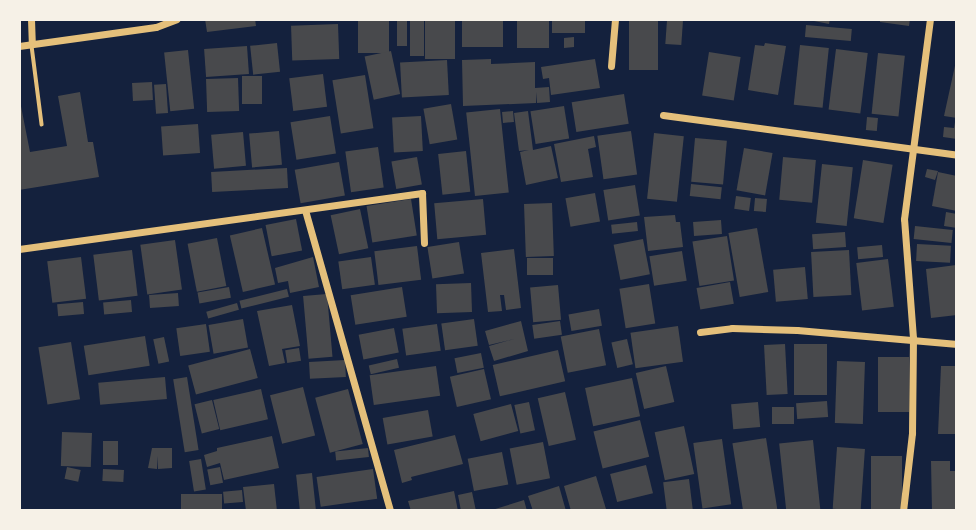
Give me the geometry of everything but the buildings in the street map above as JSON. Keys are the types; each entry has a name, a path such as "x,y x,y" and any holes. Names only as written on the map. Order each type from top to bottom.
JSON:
{"street":[{"path":"31,19 32,44"},
{"path":"19,46 156,27 177,19"},
{"path":"611,66 615,19"},
{"path":"903,511 912,433 913,338 904,219 930,19"},
{"path":"663,115 957,156"},
{"path":"19,249 422,193 424,243"},
{"path":"305,210 390,511"},
{"path":"700,332 732,328 797,330 913,338 957,344"}],"lane":[{"path":"32,44 42,124"}]}
